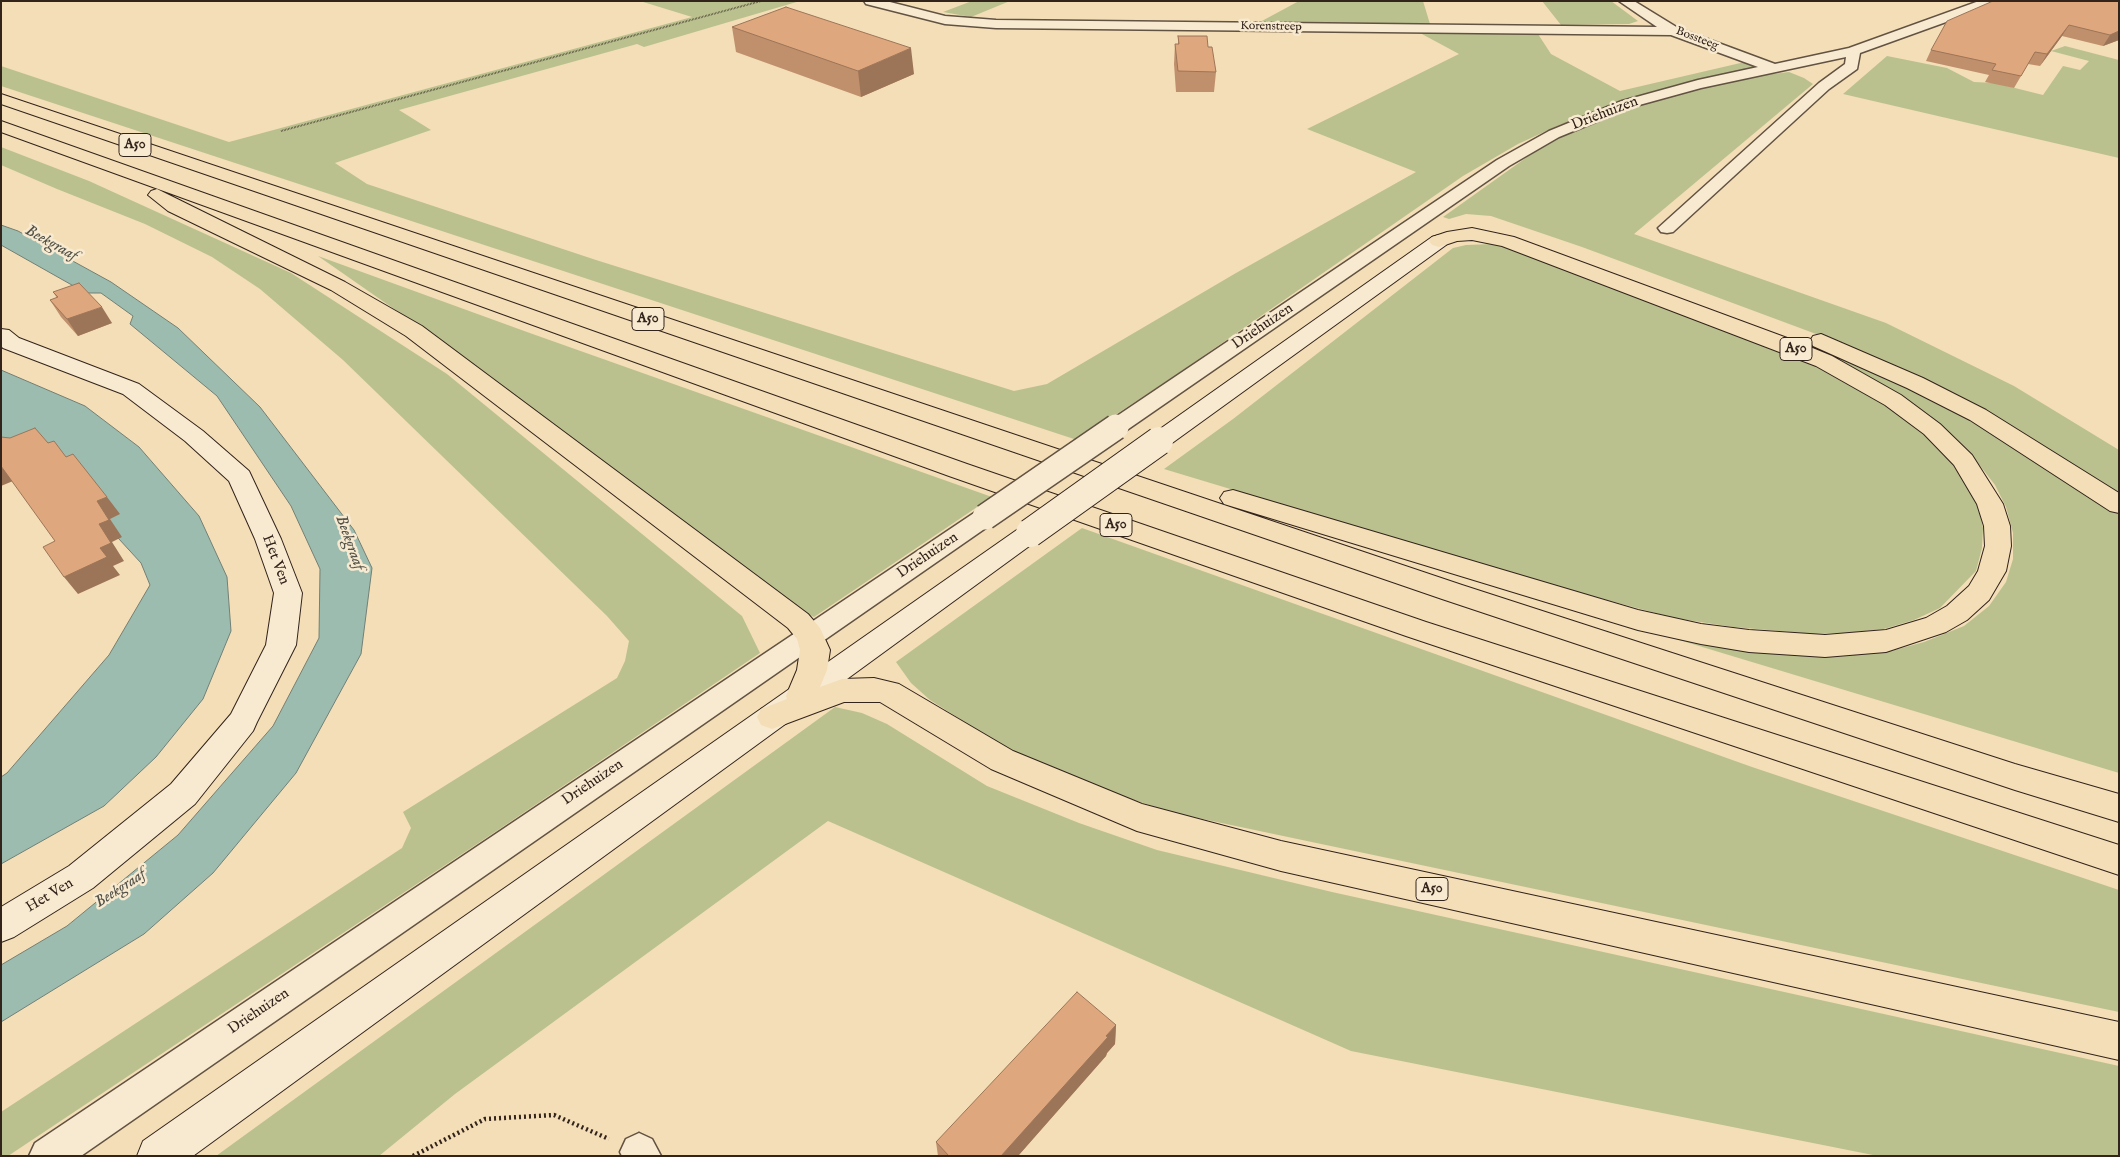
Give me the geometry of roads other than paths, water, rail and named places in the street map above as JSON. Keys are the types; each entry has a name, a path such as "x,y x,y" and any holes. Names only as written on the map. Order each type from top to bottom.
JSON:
{"highway":[{"name":"A50","path":"1,99 1462,595 2015,776 2119,808"},
{"name":"A50","path":"1,126 958,470 1416,629 2119,860"},
{"name":"A50","path":"120,169 175,207 338,286 414,331 798,621 810,636"},
{"name":"A50","path":"1439,241 1461,227 1470,225 1512,230 1812,338 1915,383 1978,415 2119,505"},
{"name":"A50","path":"1026,446 1205,489 1577,603 1701,634 1796,646 1825,646 1886,641 1936,625 1957,613 1978,593 1992,571 1998,546 1997,526 1990,504 1978,482 1963,460 1932,429 1893,400 1832,365 1790,347 1507,241 1472,234 1454,236 1439,241"},
{"path":"801,696 812,670 815,650 810,636"},
{"name":"A50","path":"772,717 842,691 874,688 888,692 1002,760 1137,816 1282,856 2119,1041"}],"main road":[{"path":"158,1156 1439,241"},
{"name":"Het Ven","path":"1,335 11,343 131,389 194,436 240,477 268,539 288,593 281,644 242,722 183,794 82,877 1,926"}],"street":[{"name":"Korenstreep","path":"870,1 945,20 996,24 1674,31"},
{"name":"Bossteeg","path":"1626,1 1674,31 1774,68"},
{"name":"Driehuizen","path":"48,1156 1503,163 1554,134 1627,104 1698,84 1853,51 1992,1"},
{"path":"1667,228 1824,86 1852,66 1853,51"}],"water":[{"name":"Beekgraaf","path":"1,225 18,231 111,282 178,328 260,407 354,530 372,568 361,654 296,773 213,873 144,934 1,1022 1,965 67,926 178,835 273,726 319,638 320,569 291,506 217,396 130,324 133,316 101,293 86,293 1,245"},
{"path":"1,370 85,406 139,447 199,516 227,577 231,631 203,699 156,757 104,806 1,864 1,777 7,773 109,655 150,585 141,563 63,478 1,446"}]}
